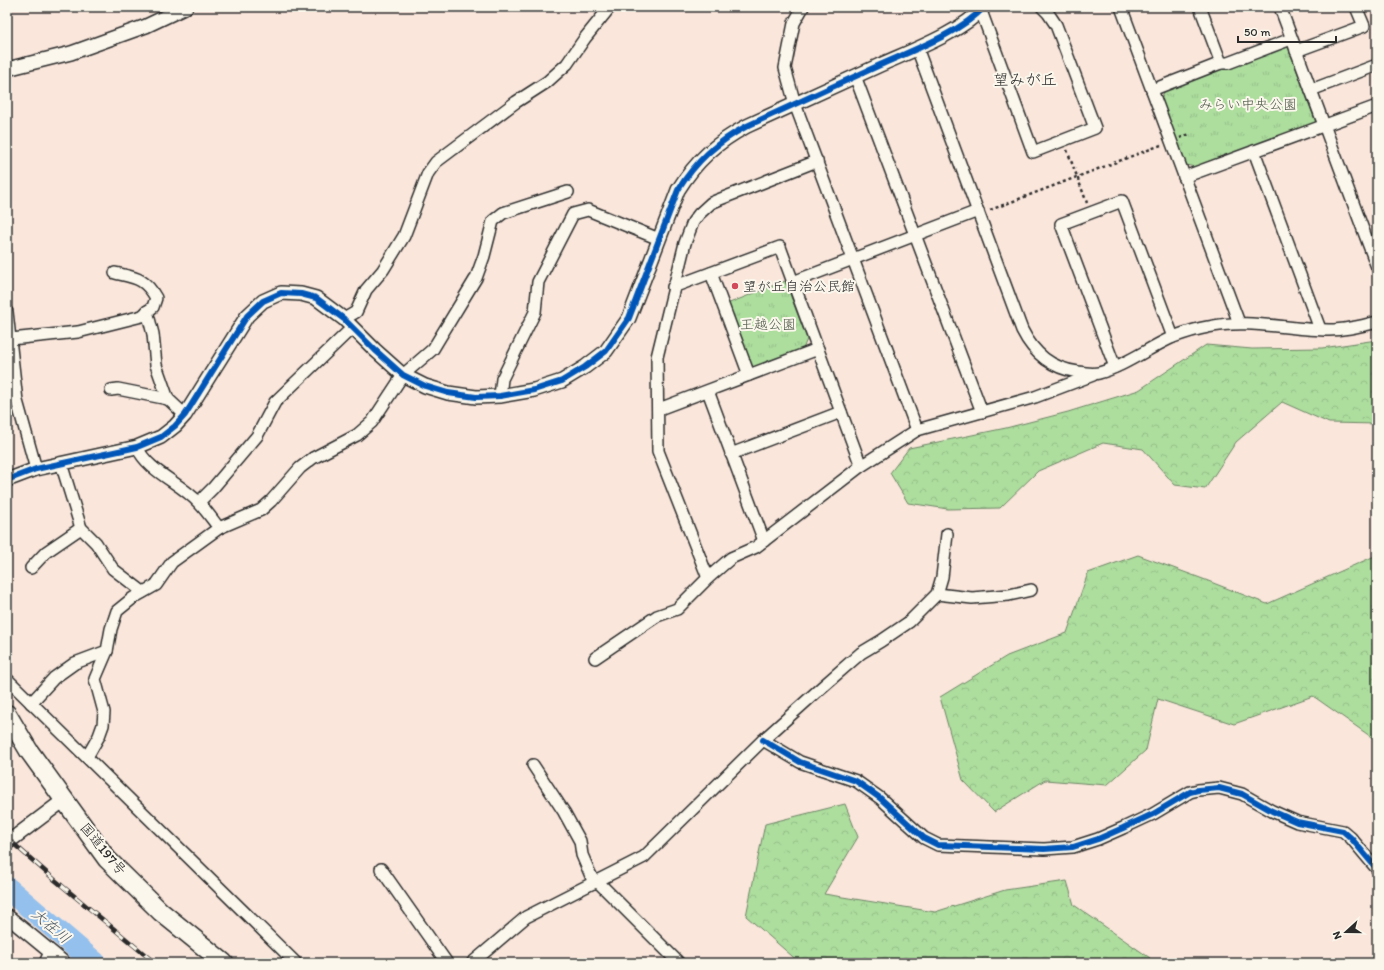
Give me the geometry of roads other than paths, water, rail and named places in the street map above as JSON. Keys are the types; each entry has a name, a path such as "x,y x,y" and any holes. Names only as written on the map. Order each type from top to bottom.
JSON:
{"highway":[{"name":"国道197号","path":"7,714 29,751 108,859 161,912 224,963"}],"street":[{"path":"7,68 71,53 146,26 186,7"},
{"path":"199,502 213,488 257,436 275,402 348,323 356,312 366,290 383,270 404,236 428,173 436,162 516,102 547,82 567,64 585,38 610,7"},
{"path":"803,7 794,23 785,68 795,104 917,430"},
{"path":"7,480 36,469 137,447 161,437 175,426 185,415 247,316 263,301 281,293 301,294 316,298 348,323 375,350 403,374 425,386 448,393 476,397 500,396 534,390 562,381 585,367 606,351 629,318 678,190 687,175 712,148 747,126 954,30 982,9 1033,152 1095,128 1056,25 1042,7"},
{"path":"1121,7 1239,323"},
{"path":"1200,7 1221,63"},
{"path":"1280,7 1377,267"},
{"path":"1296,51 1364,26 1356,7"},
{"path":"1152,90 1221,63 1228,63 1291,38"},
{"path":"917,48 983,211 1022,330 1040,356 1052,364 1078,372 1097,373"},
{"path":"1311,90 1377,65"},
{"path":"855,76 982,412"},
{"path":"1184,177 1377,106"},
{"path":"1254,151 1320,330"},
{"path":"708,578 658,451 659,409 657,357 673,287 685,243 694,222 705,208 718,200 817,161"},
{"path":"87,757 99,736 103,725 104,712 95,679 107,651 111,629 117,611 143,592 156,585 172,562 219,528 261,510 272,501 300,468 313,458 357,435 372,422 403,374 433,350 476,278 484,256 493,221 503,213 568,192"},
{"path":"1115,367 1061,224 1122,201 1173,337"},
{"path":"500,396 502,379 536,312 538,282 573,214 588,210 659,239"},
{"path":"793,282 915,235 983,211"},
{"path":"673,287 780,247 861,466"},
{"path":"11,339 78,332 142,316 153,307 156,298 148,285 136,278 115,273"},
{"path":"711,273 749,375"},
{"path":"147,311 153,334 156,365 168,399 185,415"},
{"path":"7,312 17,401 36,469"},
{"path":"595,658 657,616 677,609 708,578 731,558 756,547 861,466 917,430 1035,397 1115,367 1173,337 1190,331 1239,323 1320,330 1338,329 1377,322"},
{"path":"659,409 818,349"},
{"path":"111,390 118,389 168,399"},
{"path":"708,391 764,541"},
{"path":"731,454 841,412"},
{"path":"137,447 140,455 149,465 174,482 199,502 219,528"},
{"path":"61,463 81,528 96,543 113,569 143,592"},
{"path":"31,568 46,552 81,528"},
{"path":"472,963 526,917 644,857 763,740 861,653 909,622 938,594 942,577 947,534"},
{"path":"938,594 972,598 1009,595 1031,590"},
{"path":"32,703 54,678 75,663 107,651"},
{"path":"7,679 296,963"},
{"path":"763,740 800,762 856,781 880,798 924,838 938,845 1044,849 1073,847 1098,839 1141,820 1190,792 1219,788 1248,796 1272,811 1297,822 1343,831 1351,838 1377,869"},
{"path":"533,765 564,812 580,841 582,854 595,882 679,963"},
{"path":"7,843 64,800"},
{"path":"381,869 447,963"},
{"path":"7,916 48,958 64,963"}],"waterway":[{"name":"大在川","path":"7,888 95,963"}],"railway":[{"path":"7,838 155,963"}],"place":[{"name":"望が丘自治公民館","path":"735,286"}],"district":[{"name":"望みが丘","path":"1025,79"}],"park label":[{"name":"みらい中央公園","path":"1248,104"},
{"name":"王越公園","path":"768,324"}]}
